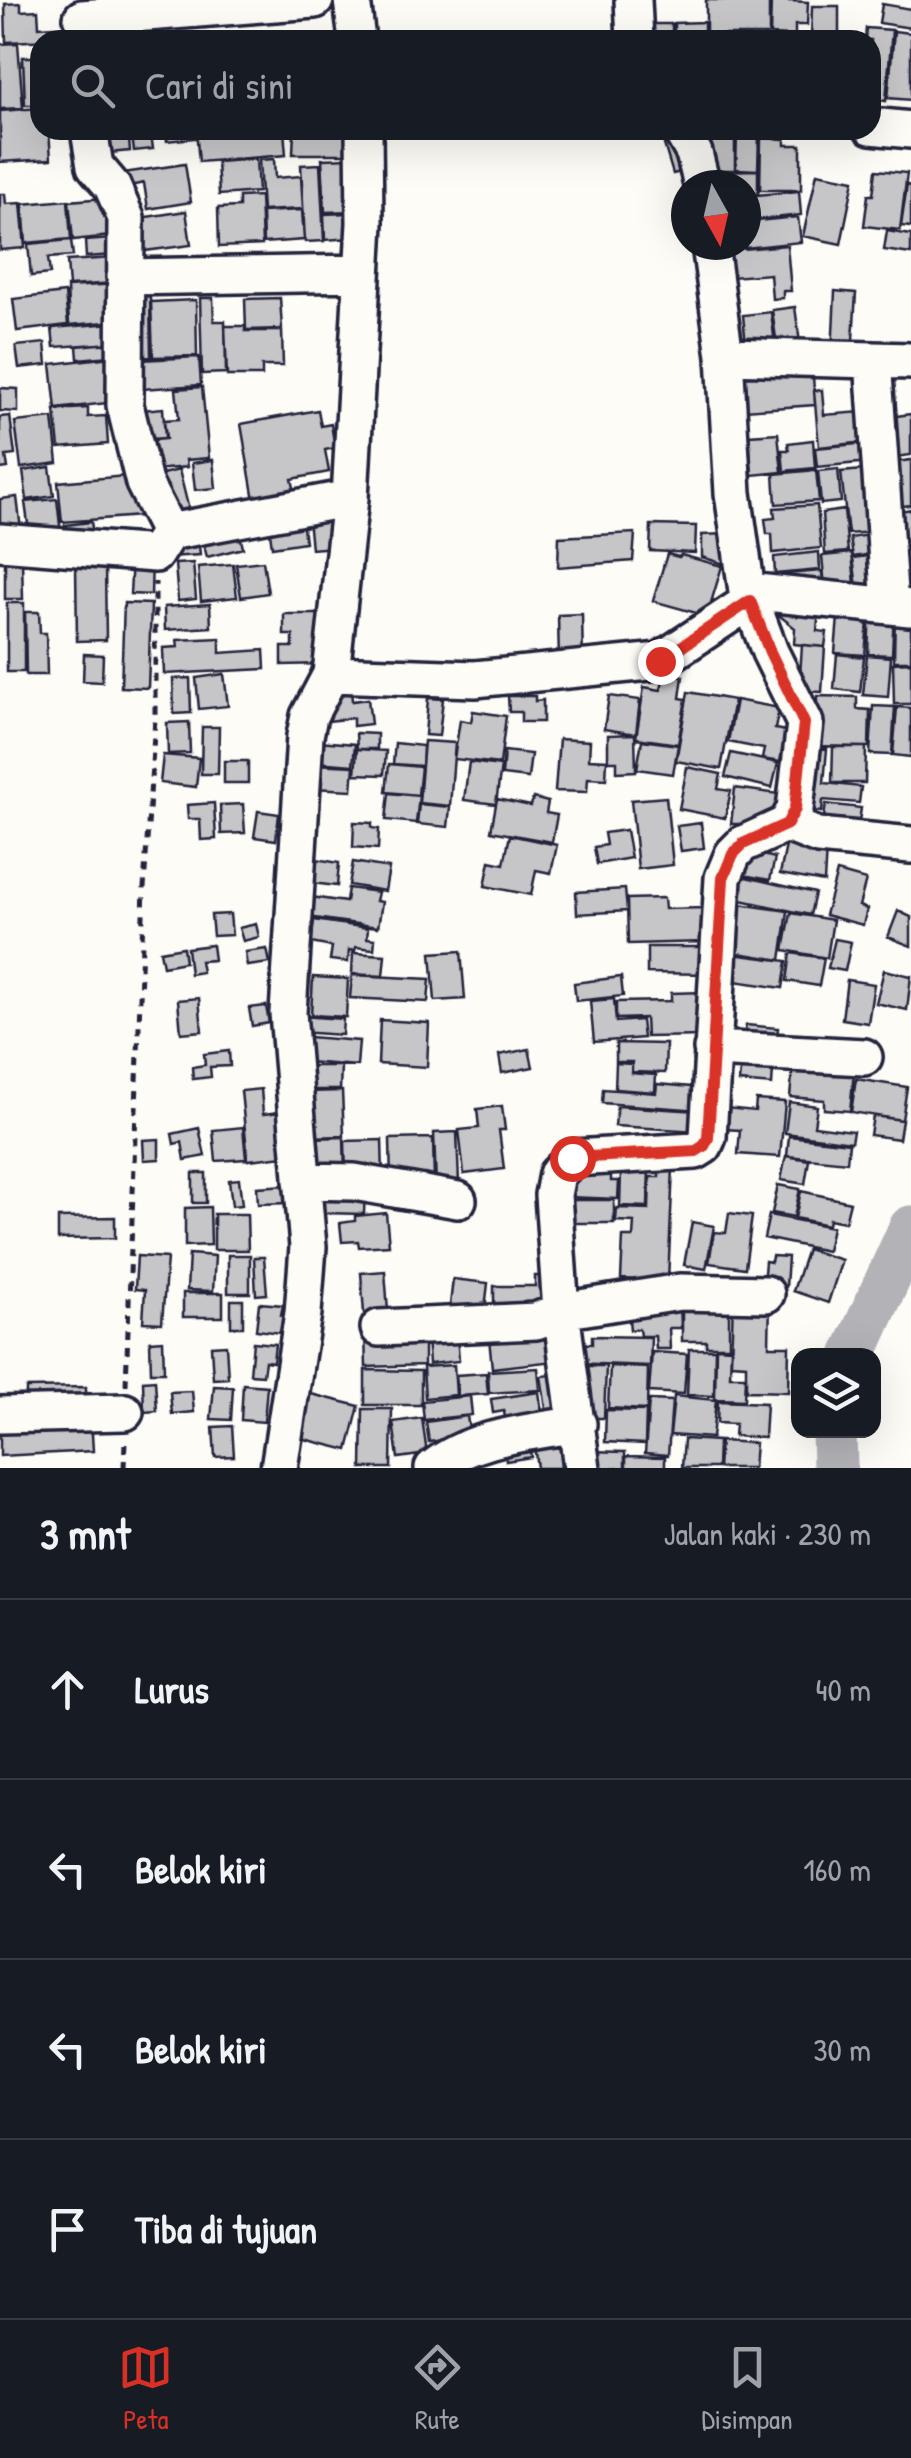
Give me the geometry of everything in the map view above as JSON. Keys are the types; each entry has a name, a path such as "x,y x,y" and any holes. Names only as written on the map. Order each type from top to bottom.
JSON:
{"street":[{"path":"83,19 315,0"},
{"path":"352,0 356,30"},
{"path":"634,0 635,30"},
{"path":"881,127 911,130"},
{"path":"89,140 95,166 112,186 126,218 125,405 162,543"},
{"path":"279,1468 303,1313 308,1247 288,1012 305,736 310,716 331,674 350,498 362,273 364,140"},
{"path":"687,140 698,170"},
{"path":"582,1468 562,1311 553,1195 557,1174 572,1158 696,1151 704,1146 708,1138 723,878 733,854 743,844 787,824 795,809 804,723 748,596 733,493 724,356 712,260"},
{"path":"125,277 362,273"},
{"path":"724,356 911,361"},
{"path":"331,674 475,678 660,661 748,596 901,607 873,360"},
{"path":"0,542 162,543 350,498"},
{"path":"787,824 818,836 911,846"},
{"path":"712,1049 864,1058"},
{"path":"302,1181 354,1182 458,1200"},
{"path":"379,1328 504,1324 680,1292 766,1294"},
{"path":"0,1415 125,1412"},
{"path":"432,1468 454,1451 486,1440 578,1424"}],"path":[{"path":"124,1468 144,888 162,543"}],"building":[{"path":"706,0 769,0 769,30 706,30"},
{"path":"771,0 808,2 807,25 795,25 795,30 770,30"},
{"path":"21,3 21,11 38,10 39,27 53,26 53,30 30,30 30,41 6,42 5,4"},
{"path":"882,4 911,9 911,28 879,23"},
{"path":"812,6 839,6 839,30 811,30"},
{"path":"704,22 704,30 674,30 674,23"},
{"path":"641,24 672,24 672,30 641,30"},
{"path":"866,28 892,30 886,101 881,100 881,30"},
{"path":"894,31 911,33 911,100 888,98"},
{"path":"18,43 23,108 0,109 0,44"},
{"path":"23,57 30,57 30,105 25,105"},
{"path":"30,109 30,140 50,140 51,159 0,162 0,111"},
{"path":"97,140 129,140 130,151 98,154"},
{"path":"132,140 152,140 153,149 134,151"},
{"path":"197,140 285,140 286,155 199,162"},
{"path":"294,140 346,140 346,154 293,154"},
{"path":"679,140 688,170 672,170 663,141"},
{"path":"708,140 735,140 735,170 708,170"},
{"path":"737,140 759,140 758,170 736,169"},
{"path":"761,140 801,145 801,190 761,190"},
{"path":"351,158 354,211 325,212 322,159"},
{"path":"256,159 258,192 219,195 217,162"},
{"path":"274,159 275,178 301,176 303,209 262,211 259,160"},
{"path":"185,164 191,202 148,209 144,183 125,187 123,173"},
{"path":"320,164 324,241 305,242 301,165"},
{"path":"876,170 907,173 900,230 864,226"},
{"path":"817,173 854,180 841,244 803,236"},
{"path":"907,185 911,186 911,227 901,226"},
{"path":"799,191 801,215 761,219 761,195"},
{"path":"0,194 5,194 6,204 21,203 25,248 0,250"},
{"path":"260,196 262,245 219,247 218,208 239,207 239,197"},
{"path":"105,198 120,235 73,240 69,201"},
{"path":"68,200 71,239 26,243 23,204"},
{"path":"302,210 304,240 263,243 262,212"},
{"path":"186,211 191,245 137,252 133,219"},
{"path":"349,213 351,238 325,240 324,214"},
{"path":"798,217 801,242 761,246 761,221"},
{"path":"887,231 911,235 911,254 884,250"},
{"path":"112,239 113,255 86,257 85,241"},
{"path":"71,240 73,256 48,258 50,274 31,276 28,244"},
{"path":"787,245 791,291 783,291 783,298 772,299 770,274 731,277 731,267 720,268 719,260 761,260 761,247"},
{"path":"114,258 116,283 69,286 67,261"},
{"path":"118,284 120,321 69,325 67,287"},
{"path":"835,291 856,293 852,355 832,354"},
{"path":"65,293 68,325 17,331 13,299"},
{"path":"129,296 150,296 151,357 129,358"},
{"path":"200,298 213,298 214,321 225,321 226,373 202,374"},
{"path":"280,298 282,329 246,330 245,299"},
{"path":"196,300 197,356 153,357 151,302"},
{"path":"795,307 801,350 778,353 772,310"},
{"path":"771,312 776,352 747,355 743,315"},
{"path":"113,323 114,343 54,347 52,328"},
{"path":"225,326 245,326 245,331 282,331 283,366 262,366 262,376 227,376"},
{"path":"45,343 47,365 19,368 16,346"},
{"path":"110,343 111,356 78,359 77,346"},
{"path":"111,357 116,402 56,409 51,364"},
{"path":"199,357 201,385 142,389 140,360"},
{"path":"812,362 815,405 745,410 742,367"},
{"path":"202,387 209,458 186,460 187,467 143,471 137,442 166,439 164,420 179,419 176,389"},
{"path":"0,388 18,389 18,412 0,411"},
{"path":"822,390 824,415 862,412 875,441 819,447 814,391"},
{"path":"88,408 88,417 106,416 108,444 59,448 55,410"},
{"path":"163,408 165,438 134,440 132,411"},
{"path":"318,410 321,426 331,424 335,448 325,450 329,472 292,479 295,492 254,500 241,424"},
{"path":"911,414 911,455 887,458 882,418"},
{"path":"10,416 15,455 6,456 8,468 0,469 0,417"},
{"path":"53,418 58,463 21,468 15,422"},
{"path":"778,433 782,472 752,475 749,435"},
{"path":"813,440 815,468 784,471 782,450 789,450 788,443"},
{"path":"868,443 869,462 817,467 815,448"},
{"path":"213,460 216,488 195,490 192,463"},
{"path":"911,460 911,505 894,507 888,463"},
{"path":"50,467 54,496 27,500 23,471"},
{"path":"838,469 841,502 821,504 818,471"},
{"path":"875,469 872,532 848,534 841,472"},
{"path":"179,470 189,510 168,515 158,475"},
{"path":"816,470 819,501 776,504 774,474"},
{"path":"137,475 140,516 62,522 58,482"},
{"path":"17,497 21,530 0,532 0,499"},
{"path":"57,499 61,534 30,538 25,502"},
{"path":"817,505 821,548 773,553 772,534 767,534 765,519 775,518 774,508"},
{"path":"911,509 911,547 901,549 895,512"},
{"path":"844,510 848,552 825,554 822,513"},
{"path":"332,516 335,547 311,549 308,518"},
{"path":"302,520 305,542 272,547 269,525"},
{"path":"91,522 94,539 67,543 65,525"},
{"path":"651,525 696,526 695,553 650,551"},
{"path":"238,526 243,548 207,557 201,534"},
{"path":"635,533 633,561 558,567 559,537"},
{"path":"727,534 727,565 702,557 702,535"},
{"path":"875,534 879,553 853,557 850,538"},
{"path":"198,536 200,555 169,557 168,539"},
{"path":"819,552 820,570 775,574 774,557"},
{"path":"852,553 856,594 826,597 822,556"},
{"path":"667,554 722,566 707,616 653,601"},
{"path":"882,554 888,597 859,601 853,558"},
{"path":"132,558 152,559 151,595 130,594"},
{"path":"5,561 22,561 23,599 5,599"},
{"path":"263,561 268,593 241,597 236,564"},
{"path":"193,563 196,599 178,601 175,564"},
{"path":"105,564 106,640 77,641 76,565"},
{"path":"233,564 237,597 201,601 198,567"},
{"path":"822,571 823,588 774,592 772,575"},
{"path":"7,603 24,603 24,672 7,672"},
{"path":"124,603 151,604 148,688 121,687"},
{"path":"210,604 211,627 165,630 164,607"},
{"path":"770,608 819,608 817,631 827,632 825,647 794,644 795,628"},
{"path":"870,609 894,610 892,655 868,654"},
{"path":"869,610 865,655 835,653 838,617"},
{"path":"25,612 39,612 40,633 46,633 47,675 26,675"},
{"path":"895,612 911,613 911,661 894,661"},
{"path":"284,614 325,614 325,664 282,665 282,647 293,647 293,635 284,635"},
{"path":"582,614 583,663 559,664 558,615"},
{"path":"220,638 220,653 264,650 265,669 164,674 163,648 178,647 177,640"},
{"path":"802,645 825,647 822,692 799,691"},
{"path":"84,654 103,655 102,682 83,681"},
{"path":"837,654 864,657 860,692 834,689"},
{"path":"867,655 891,657 888,697 863,695"},
{"path":"911,662 911,704 894,704 893,663"},
{"path":"664,673 683,676 680,698 686,699 678,744 636,738 644,687 661,690"},
{"path":"224,674 228,706 199,709 196,678"},
{"path":"190,678 191,713 174,714 173,679"},
{"path":"351,688 352,701 368,699 371,724 353,726 353,718 320,722 335,689"},
{"path":"688,692 734,700 721,769 676,761"},
{"path":"508,696 535,696 535,701 543,700 543,722 521,722 521,712 509,712"},
{"path":"609,696 640,700 636,734 604,729"},
{"path":"817,696 857,697 857,709 870,710 869,747 810,746 817,719"},
{"path":"428,698 443,699 439,736 425,735"},
{"path":"736,700 779,708 775,729 786,731 780,762 762,759 764,749 728,742"},
{"path":"873,706 895,707 892,755 870,754"},
{"path":"897,707 911,708 911,757 893,755"},
{"path":"473,711 506,716 500,764 454,759 460,720 471,722"},
{"path":"189,722 190,753 168,754 167,723"},
{"path":"202,727 219,727 218,774 201,774"},
{"path":"356,733 377,734 377,749 357,749"},
{"path":"635,734 636,771 617,772 617,761 608,761 608,735"},
{"path":"559,739 590,741 589,759 607,760 606,779 588,778 587,792 555,791"},
{"path":"642,740 678,745 673,774 637,769"},
{"path":"317,741 355,744 353,765 315,762"},
{"path":"424,741 455,743 450,806 419,803"},
{"path":"395,743 423,746 422,766 393,764"},
{"path":"803,747 827,749 824,783 861,787 859,803 823,800 822,812 797,809"},
{"path":"833,747 866,747 865,783 832,783"},
{"path":"357,749 386,751 384,775 355,774"},
{"path":"504,751 531,754 528,778 502,775"},
{"path":"731,753 778,763 772,788 725,777"},
{"path":"163,755 199,758 196,787 160,783"},
{"path":"224,761 248,761 248,783 224,783"},
{"path":"469,762 501,766 496,804 464,800"},
{"path":"313,764 354,766 352,790 312,788"},
{"path":"389,764 421,767 418,795 386,792"},
{"path":"687,767 721,774 718,789 731,791 725,818 679,809"},
{"path":"735,788 779,794 772,824 731,824"},
{"path":"389,793 419,796 416,823 386,820"},
{"path":"666,797 673,865 638,869 631,800"},
{"path":"533,798 548,802 546,813 557,815 552,842 491,831 497,799 531,806"},
{"path":"214,803 216,839 201,840 200,819 188,819 187,805"},
{"path":"243,804 245,833 221,834 220,805"},
{"path":"419,804 450,807 448,827 417,824"},
{"path":"826,804 861,808 857,835 822,830"},
{"path":"258,811 279,814 276,840 254,837"},
{"path":"354,822 372,823 372,828 379,829 378,849 353,847"},
{"path":"701,823 704,848 681,851 677,826"},
{"path":"626,830 631,858 597,864 594,847 606,845 604,833"},
{"path":"510,835 557,845 551,873 536,870 531,895 485,886 490,861 504,864"},
{"path":"787,841 826,848 824,882 780,874"},
{"path":"743,850 775,858 770,880 738,874"},
{"path":"305,857 339,863 337,886 303,882"},
{"path":"353,862 389,868 385,891 349,885"},
{"path":"837,872 866,880 859,906 867,909 863,925 825,915"},
{"path":"737,875 815,893 810,915 732,898"},
{"path":"348,888 378,892 376,901 382,902 378,927 308,917 311,897 346,902"},
{"path":"625,889 627,911 577,914 576,892"},
{"path":"664,898 665,909 705,908 706,942 628,944 627,899"},
{"path":"739,904 788,911 781,960 732,952"},
{"path":"898,911 911,917 911,946 888,937"},
{"path":"791,913 833,920 827,958 784,950"},
{"path":"230,914 232,935 213,936 211,915"},
{"path":"314,920 368,928 367,938 375,939 374,949 349,950 348,962 330,960 332,947 311,943"},
{"path":"256,924 259,937 243,941 239,928"},
{"path":"835,939 851,942 845,971 828,968"},
{"path":"212,945 214,960 200,961 202,972 190,974 187,948"},
{"path":"183,947 185,962 163,966 160,951"},
{"path":"647,947 712,947 711,974 647,973"},
{"path":"267,949 270,963 247,966 245,952"},
{"path":"461,951 465,999 435,1001 431,953"},
{"path":"353,953 385,955 383,976 352,974"},
{"path":"724,953 787,961 783,988 720,979"},
{"path":"791,953 824,958 819,986 787,981"},
{"path":"884,970 911,976 907,1010 876,1003"},
{"path":"352,975 430,979 428,1002 350,998"},
{"path":"313,977 348,979 346,1017 311,1015"},
{"path":"621,977 623,996 576,1001 574,983"},
{"path":"847,980 874,984 868,1023 842,1019"},
{"path":"705,992 706,1036 646,1037 645,1018 616,1019 616,1002 671,1001 671,993"},
{"path":"199,998 202,1031 181,1033 178,1000"},
{"path":"614,999 616,1022 641,1020 643,1038 594,1042 590,1001"},
{"path":"266,1006 269,1023 252,1026 249,1008"},
{"path":"300,1016 343,1019 342,1035 299,1032"},
{"path":"380,1020 429,1023 427,1067 378,1064"},
{"path":"746,1025 778,1028 775,1049 743,1046"},
{"path":"309,1037 359,1041 357,1066 307,1062"},
{"path":"616,1043 666,1044 665,1073 632,1072 632,1062 616,1062"},
{"path":"529,1049 533,1067 502,1073 499,1055"},
{"path":"229,1051 230,1066 210,1067 211,1077 193,1079 192,1067 205,1065 204,1054"},
{"path":"742,1052 774,1055 772,1085 739,1082"},
{"path":"794,1056 855,1062 850,1111 824,1109 824,1100 790,1097"},
{"path":"616,1063 632,1064 631,1073 656,1075 655,1092 615,1089"},
{"path":"307,1066 341,1066 340,1090 307,1090"},
{"path":"856,1079 907,1087 902,1120 851,1112"},
{"path":"657,1084 703,1088 701,1110 602,1103 603,1089 656,1093"},
{"path":"261,1089 263,1114 280,1112 285,1156 248,1160 241,1091"},
{"path":"342,1091 344,1136 308,1137 306,1092"},
{"path":"756,1100 785,1102 780,1157 738,1154 740,1130 724,1129 726,1108 755,1111"},
{"path":"789,1102 817,1106 814,1126 853,1131 851,1142 785,1133"},
{"path":"502,1106 505,1130 499,1130 504,1169 464,1174 459,1130 479,1128 477,1109"},
{"path":"617,1106 699,1111 698,1131 615,1126"},
{"path":"873,1116 902,1120 899,1139 870,1135"},
{"path":"243,1127 246,1159 216,1161 213,1130"},
{"path":"199,1128 205,1156 185,1160 182,1142 174,1144 172,1134"},
{"path":"457,1132 459,1184 436,1185 434,1133"},
{"path":"789,1136 849,1143 847,1162 787,1156"},
{"path":"344,1137 345,1175 310,1176 309,1138"},
{"path":"433,1138 434,1183 391,1184 390,1139"},
{"path":"159,1139 159,1159 144,1160 143,1140"},
{"path":"382,1140 383,1177 346,1178 345,1141"},
{"path":"786,1156 809,1160 805,1184 781,1180"},
{"path":"568,1163 611,1164 611,1181 619,1181 618,1199 567,1197"},
{"path":"649,1163 648,1207 620,1206 621,1171"},
{"path":"659,1166 673,1167 668,1281 621,1279 623,1237 633,1237 634,1222 616,1221 617,1208 649,1209 650,1177 659,1177"},
{"path":"193,1173 206,1173 206,1203 193,1203"},
{"path":"239,1179 242,1205 232,1206 229,1180"},
{"path":"323,1183 365,1185 364,1214 322,1213"},
{"path":"288,1185 289,1203 258,1204 257,1187"},
{"path":"778,1185 800,1189 794,1217 772,1213"},
{"path":"801,1191 850,1202 845,1222 829,1219 828,1225 795,1218"},
{"path":"573,1200 614,1200 614,1223 572,1223"},
{"path":"210,1207 211,1245 185,1246 185,1208"},
{"path":"386,1213 389,1245 359,1247 358,1241 342,1242 340,1223 355,1221 355,1216"},
{"path":"729,1213 752,1216 745,1268 709,1263 714,1232 726,1233"},
{"path":"214,1214 247,1214 248,1250 214,1250"},
{"path":"769,1215 832,1227 827,1251 764,1238"},
{"path":"115,1217 115,1238 58,1239 58,1218"},
{"path":"692,1222 714,1226 706,1269 684,1265"},
{"path":"807,1249 842,1260 828,1303 793,1291"},
{"path":"189,1254 215,1256 213,1291 187,1290"},
{"path":"228,1255 250,1255 250,1293 228,1293"},
{"path":"137,1256 167,1258 162,1323 143,1322 145,1290 135,1289"},
{"path":"772,1256 788,1257 786,1287 763,1286 765,1261 771,1262"},
{"path":"254,1257 264,1257 267,1294 256,1295"},
{"path":"385,1271 389,1325 365,1327 361,1273"},
{"path":"535,1276 551,1276 550,1303 494,1314 494,1286 535,1286"},
{"path":"453,1279 488,1283 485,1309 450,1305"},
{"path":"183,1293 223,1293 223,1317 183,1317"},
{"path":"682,1297 729,1307 729,1346 682,1341"},
{"path":"733,1299 770,1299 769,1346 789,1346 788,1392 746,1391 746,1364 731,1363"},
{"path":"231,1300 243,1300 243,1327 231,1327"},
{"path":"259,1303 283,1305 281,1315 292,1316 290,1334 256,1330"},
{"path":"680,1303 681,1328 669,1328 670,1349 656,1349 655,1336 640,1336 639,1329 630,1330 629,1319 619,1319"},
{"path":"551,1327 555,1361 492,1368 488,1328"},
{"path":"424,1331 424,1365 366,1367 365,1332"},
{"path":"457,1335 459,1361 429,1364 427,1338"},
{"path":"592,1336 651,1337 650,1366 572,1363 572,1343 592,1344"},
{"path":"163,1340 164,1372 151,1372 150,1341"},
{"path":"253,1342 275,1344 273,1362 265,1361 263,1375 250,1374"},
{"path":"226,1345 228,1378 213,1379 211,1346"},
{"path":"716,1347 731,1348 730,1376 745,1376 744,1400 715,1399"},
{"path":"689,1349 715,1349 714,1396 687,1395"},
{"path":"652,1352 687,1354 684,1394 649,1392"},
{"path":"558,1361 567,1419 548,1422 541,1376 552,1375 550,1362"},
{"path":"454,1365 456,1395 425,1398 423,1367"},
{"path":"581,1366 606,1366 604,1418 580,1418"},
{"path":"610,1366 648,1368 647,1410 608,1408"},
{"path":"538,1368 540,1390 489,1393 488,1371"},
{"path":"365,1370 421,1371 421,1405 365,1405"},
{"path":"486,1373 488,1394 458,1396 456,1375"},
{"path":"155,1380 157,1411 144,1412 143,1381"},
{"path":"243,1384 267,1386 264,1422 241,1420"},
{"path":"214,1386 233,1387 231,1420 211,1419"},
{"path":"86,1387 86,1410 26,1412 26,1388"},
{"path":"192,1391 194,1412 172,1414 170,1392"},
{"path":"299,1391 359,1406 348,1450 288,1435"},
{"path":"539,1392 542,1413 505,1418 504,1411 493,1413 491,1399"},
{"path":"470,1396 472,1415 424,1420 422,1401"},
{"path":"674,1396 716,1400 712,1438 670,1435"},
{"path":"649,1400 672,1401 668,1455 645,1453"},
{"path":"718,1401 766,1403 764,1438 734,1436 735,1424 717,1423"},
{"path":"363,1409 392,1409 391,1468 362,1468"},
{"path":"606,1410 646,1411 645,1444 605,1442"},
{"path":"467,1416 470,1436 429,1442 426,1422"},
{"path":"91,1417 93,1451 0,1456 0,1422"},
{"path":"422,1418 427,1454 398,1458 393,1422"},
{"path":"232,1426 234,1456 215,1457 213,1427"},
{"path":"568,1432 571,1459 560,1460 561,1468 537,1468 533,1437"},
{"path":"528,1439 531,1457 506,1461 503,1444"},
{"path":"684,1439 718,1441 717,1468 682,1468"},
{"path":"720,1441 755,1443 753,1468 718,1468"},
{"path":"588,1451 625,1452 625,1468 588,1468"},
{"path":"626,1456 665,1457 665,1468 626,1468"}],"waterway":[{"path":"857,1348 911,1228"},
{"path":"834,1438 835,1468"}],"route":[{"path":"572,1158 696,1151 704,1146 708,1138 723,878 733,854 743,844 787,824 795,809 804,723 750,601 660,661"}]}
